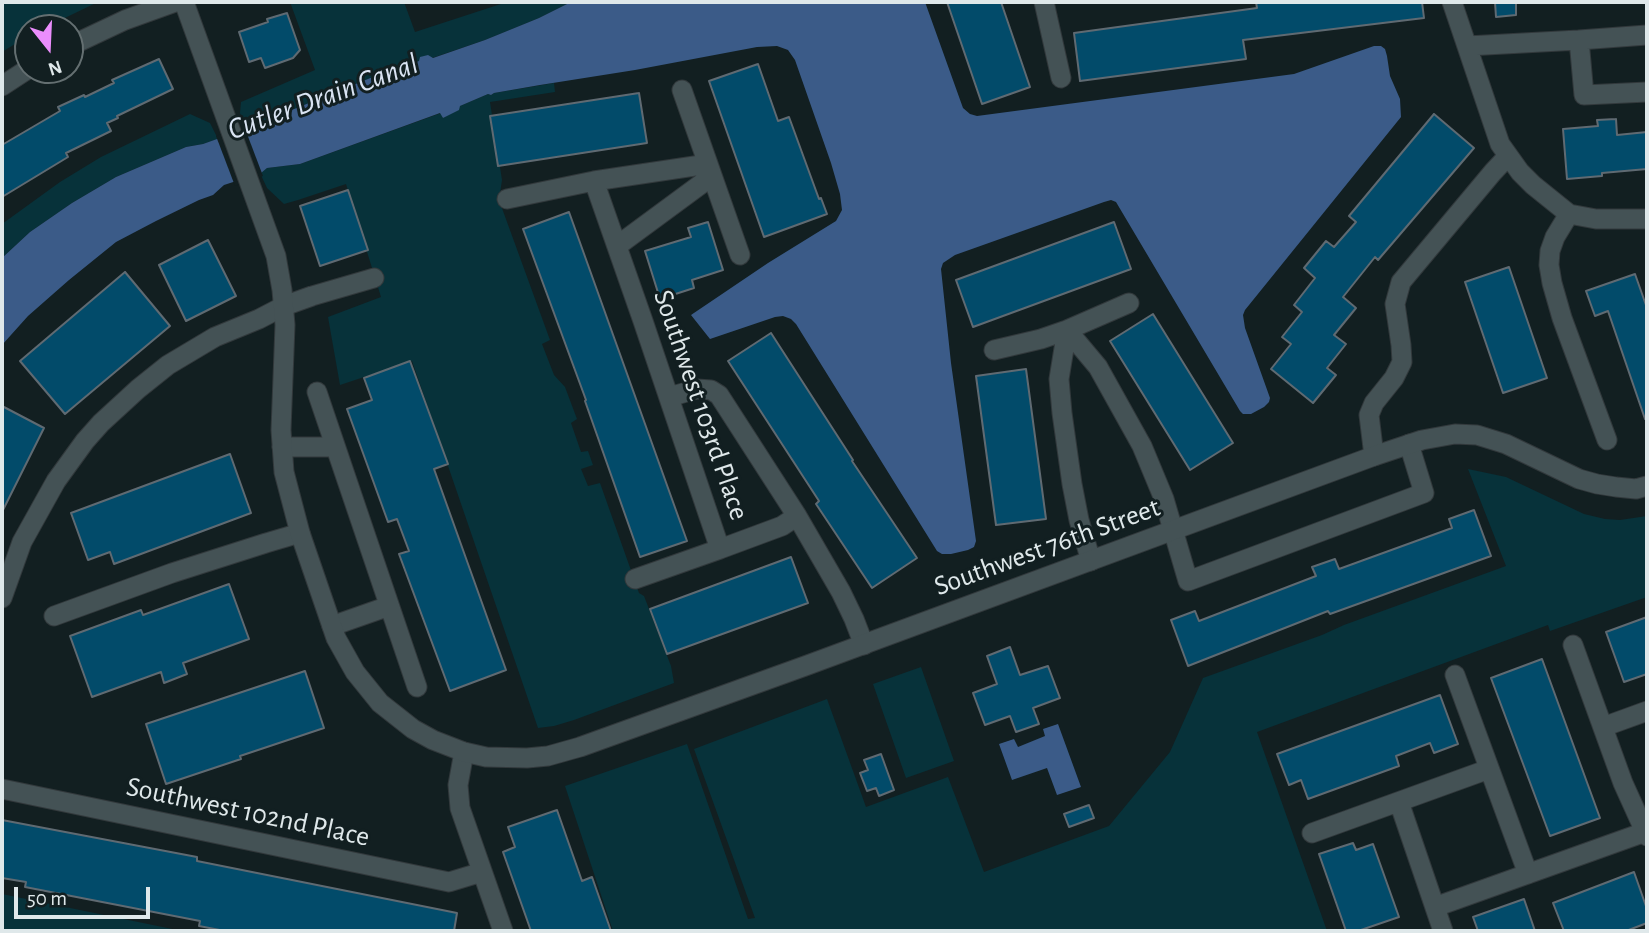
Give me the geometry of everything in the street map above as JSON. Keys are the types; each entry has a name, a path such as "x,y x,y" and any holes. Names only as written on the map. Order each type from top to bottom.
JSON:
{"street":[{"path":"84,39 125,20 175,2"},
{"path":"184,2 276,256 284,306 286,343 282,401 284,472 300,533 336,638 355,672 380,703 413,729 464,752 458,779 462,818 503,931"},
{"path":"1049,2 1061,78"},
{"path":"1452,2 1498,139 1508,156 1533,185 1569,214 1596,219 1647,219"},
{"path":"1468,46 1647,34"},
{"path":"1579,40 1584,95 1647,92"},
{"path":"682,90 740,255"},
{"path":"1374,456 1369,415 1402,362 1395,304 1401,282 1508,156"},
{"path":"508,199 594,181 710,170"},
{"path":"617,246 710,170"},
{"name":"Southwest 103rd Place","path":"594,181 720,549 782,526 797,516 841,592 864,645"},
{"path":"1569,214 1550,251 1552,283 1562,318 1607,440"},
{"path":"2,598 22,542 44,501 101,423 138,389 168,365 215,337 259,320 284,306 374,278"},
{"path":"994,350 1068,330 1129,303"},
{"path":"1068,330 1098,367 1142,446 1164,499 1188,581 1424,493 1409,444"},
{"path":"1068,330 1059,379 1062,413 1079,520 1091,561"},
{"path":"669,397 697,389 711,390 719,395 797,516"},
{"path":"317,392 417,687"},
{"name":"Southwest 76th Street","path":"464,752 486,757 515,758 548,756 570,750 1409,444 1455,434 1477,435 1506,444 1579,479 1616,487 1636,489 1647,486"},
{"path":"282,447 335,447"},
{"path":"54,616 172,573 300,533"},
{"path":"635,579 720,549"},
{"path":"332,626 389,606"},
{"path":"1435,907 1646,834 1623,783 1573,645"},
{"path":"1455,675 1528,874"},
{"path":"1603,727 1647,711"},
{"path":"1312,834 1489,769"},
{"name":"Southwest 102nd Place","path":"2,789 449,882 482,872"},
{"path":"1399,802 1443,931"}],"shaded area":[{"path":"2,2 98,2 73,14 14,14 14,45 2,52"},
{"path":"290,2 404,2 415,32 507,2 571,2 485,40 390,70 245,129 240,113 241,102 315,70"},
{"path":"554,83 555,92 490,102 502,180 499,200 550,340 542,344 554,375 565,387 577,419 571,423 581,452 588,451 593,465 581,469 588,486 600,483 639,593 644,596 671,666 674,683 574,720 538,728 412,361 340,385 328,317 381,297 346,184 284,204 267,188 260,173 267,168 300,164 441,113 443,118 460,106 488,94"},
{"path":"190,114 210,123 218,139 186,147 116,177 30,232 2,258 2,224 60,182 101,157"},
{"path":"1468,469 1506,477 1584,514 1620,520 1647,516 1647,597 1550,631 1548,625 1257,732 1327,931 613,931 565,786 687,744 748,919 755,918 694,749 827,699 866,807 948,777 984,872 1109,826 1170,752 1203,678 1506,566"},
{"path":"921,667 954,761 906,778 873,684"},
{"path":"2,894 182,931 2,931"}],"water":[{"path":"571,2 925,2 963,108 977,116 1294,74 1374,46 1381,46 1385,49 1390,76 1400,99 1401,117 1245,310 1245,328 1270,398 1264,407 1251,414 1243,414 1240,411 1116,202 1104,202 955,255 943,263 941,269 951,363 976,541 974,547 951,554 937,551 791,319 775,317 710,339 691,315 836,221 842,210 831,163 795,60 788,50 777,46 757,47 488,94 460,106 459,110 443,118 440,113 300,164 267,168 261,173 224,185 213,195 116,242 28,316 2,345 2,258 30,232 72,203 116,177 186,147 245,129 390,70 419,61 420,57 428,55 433,58 485,40"},
{"path":"1058,724 1081,787 1057,795 1047,768 1012,780 999,744 1014,739 1018,747 1045,736 1043,729"}],"pier":[{"path":"244,126 263,176 235,186 216,136"}],"building":[{"path":"947,2 1001,2 1030,87 982,104"},
{"path":"1256,2 1422,2 1424,18 1243,40 1246,59 1080,81 1074,33 1257,8"},
{"path":"1495,2 1516,2 1516,15 1496,17"},
{"path":"287,13 300,50 293,58 265,68 261,58 249,62 239,32"},
{"path":"159,59 173,89 117,116 118,118 107,123 111,131 66,153 68,157 2,197 2,145 60,111 58,107 84,95 85,97 114,83 112,80"},
{"path":"758,64 778,121 789,117 827,214 764,237 709,81"},
{"path":"639,93 647,143 498,166 490,116"},
{"path":"1434,114 1474,148 1378,260 1375,257 1343,297 1356,308 1334,335 1346,344 1327,368 1336,375 1313,403 1271,369 1291,344 1282,337 1302,312 1294,305 1315,278 1304,268 1326,241 1334,247 1356,222 1349,216"},
{"path":"1616,119 1617,135 1647,132 1647,169 1567,179 1563,129 1598,126 1597,120"},
{"path":"348,190 368,250 320,266 300,206"},
{"path":"569,212 687,541 640,557 523,229"},
{"path":"708,222 723,270 692,280 694,288 660,299 645,251 691,237 688,228"},
{"path":"1114,222 1131,269 973,327 956,280"},
{"path":"208,240 236,296 186,321 159,265"},
{"path":"1509,267 1547,378 1503,393 1465,282"},
{"path":"125,272 170,326 65,414 20,361"},
{"path":"1635,274 1647,308 1645,419 1608,311 1595,316 1586,291"},
{"path":"1153,314 1233,443 1190,470 1110,341"},
{"path":"771,333 917,558 872,588 816,504 819,501 728,361"},
{"path":"410,361 448,464 434,469 506,670 450,691 399,554 409,551 397,519 388,522 347,409 372,400 364,378"},
{"path":"1026,369 1046,519 996,525 976,376"},
{"path":"2,406 44,428 2,512"},
{"path":"230,454 251,513 114,564 110,552 88,560 71,513"},
{"path":"1474,510 1491,556 1330,614 1328,611 1188,666 1171,620 1195,611 1199,621 1316,576 1312,567 1335,559 1339,569 1452,528 1449,519"},
{"path":"791,557 808,603 667,654 650,609"},
{"path":"229,584 249,639 183,663 187,674 164,683 161,672 92,697 70,636 141,610 143,615"},
{"path":"1647,617 1647,674 1624,682 1606,632"},
{"path":"1010,647 1020,675 1048,666 1060,698 1033,708 1039,724 1016,732 1010,716 985,725 973,693 997,684 987,656"},
{"path":"1542,659 1600,818 1550,836 1491,678"},
{"path":"305,671 324,728 166,784 146,724"},
{"path":"1440,695 1458,744 1434,753 1430,743 1396,756 1399,766 1308,799 1301,780 1289,785 1277,754"},
{"path":"881,754 894,790 879,796 876,788 867,791 860,773 868,770 864,760"},
{"path":"1089,805 1094,818 1069,827 1064,814"},
{"path":"557,810 582,881 592,877 611,931 531,931 503,852 515,847 508,827"},
{"path":"2,820 197,857 197,861 457,913 454,931 225,931 199,926 200,921 25,887 26,882 2,878"},
{"path":"1353,843 1356,850 1373,844 1399,917 1358,931 1346,931 1319,854"},
{"path":"1634,872 1647,909 1647,923 1626,931 1564,931 1553,903"},
{"path":"1524,899 1535,931 1478,931 1473,917"}],"water label":[{"name":"Cutler Drain Canal","path":"323,97"}]}
